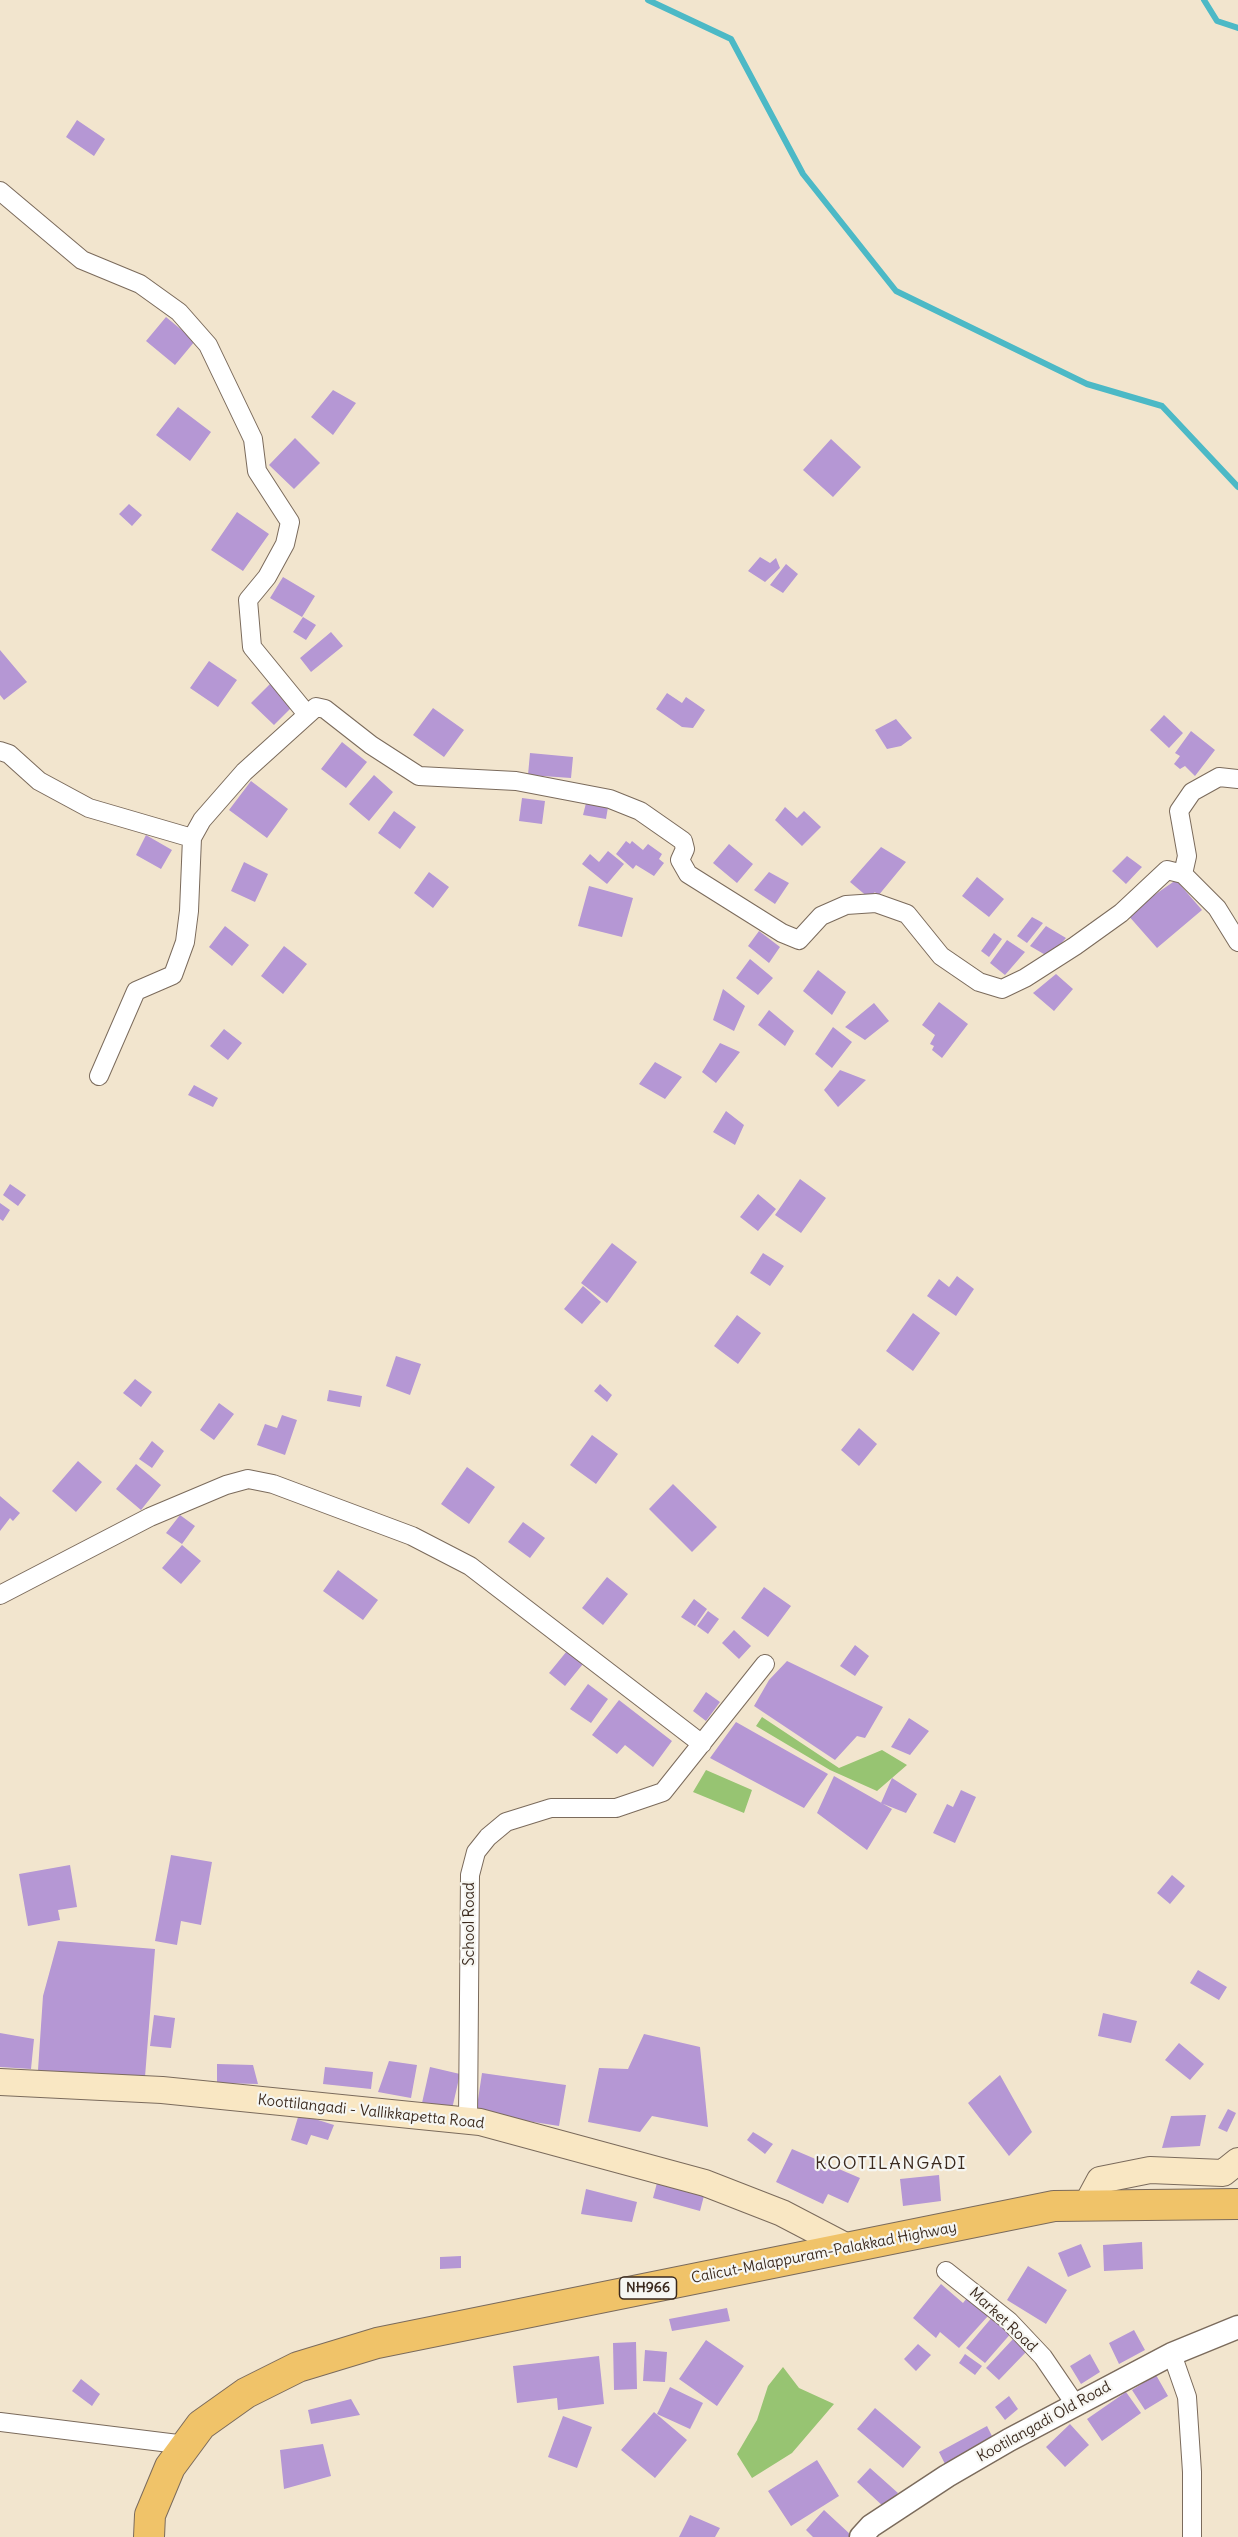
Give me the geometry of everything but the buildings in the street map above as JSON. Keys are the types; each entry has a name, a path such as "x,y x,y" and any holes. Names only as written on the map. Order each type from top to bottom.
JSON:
{"highway":[{"name":"Calicut-Malappuram-Palakkad Highway","path":"149,2537 150,2515 170,2467 201,2425 246,2393 298,2367 377,2343 839,2243 1054,2206 1238,2204"}],"main road":[{"name":"Koottilangadi - Vallikkapetta Road","path":"0,2082 162,2090 468,2121 705,2183 782,2213 839,2243"},
{"path":"1086,2206 1100,2180 1150,2170 1223,2174 1238,2161"}],"street":[{"path":"0,191 81,260 140,284 179,312 208,345 253,439 258,471 290,522 285,544 267,577 248,600 252,647 306,713"},
{"path":"99,1076 136,991 173,975 185,942 188,921 192,838 202,820 244,772 306,713 316,707 325,709 371,745 419,776 516,781 610,799 640,811 683,841 685,849 680,860 688,874 782,933 799,940 821,916 846,905 876,903 907,915 941,956 980,982 1002,989 1025,978 1121,913 1167,870 1183,874 1236,931"},
{"path":"0,751 9,754 39,781 89,808 192,838"},
{"path":"1183,874 1187,856 1179,810 1192,792 1220,777 1238,779"},
{"path":"0,1595 150,1517 226,1485 248,1479 273,1484 412,1536 470,1566 702,1744"},
{"name":"School Road","path":"468,2121 470,1875 476,1852 488,1837 506,1822 551,1808 616,1808 663,1792 765,1664"},
{"name":"Market Road","path":"946,2271 1009,2321 1043,2357 1075,2404"},
{"name":"Kootilangadi Old Road","path":"861,2537 871,2526 947,2476 1075,2404 1172,2354 1238,2327"},
{"path":"1172,2354 1187,2397 1192,2472 1192,2537"},
{"path":"0,2422 186,2445"}],"green space":[{"path":"762,1717 839,1768 882,1750 907,1765 877,1791 830,1770 756,1726"},
{"path":"706,1770 752,1790 744,1813 693,1792"},
{"path":"783,2367 799,2388 834,2404 792,2453 752,2478 737,2454 757,2420 768,2386"}],"waterway":[{"path":"648,0 731,39 803,174 896,291 1087,384 1162,406 1238,487"},
{"path":"1204,0 1217,21 1238,28"}],"district":[{"name":"KOOTILANGADI","path":"891,2164"}]}
